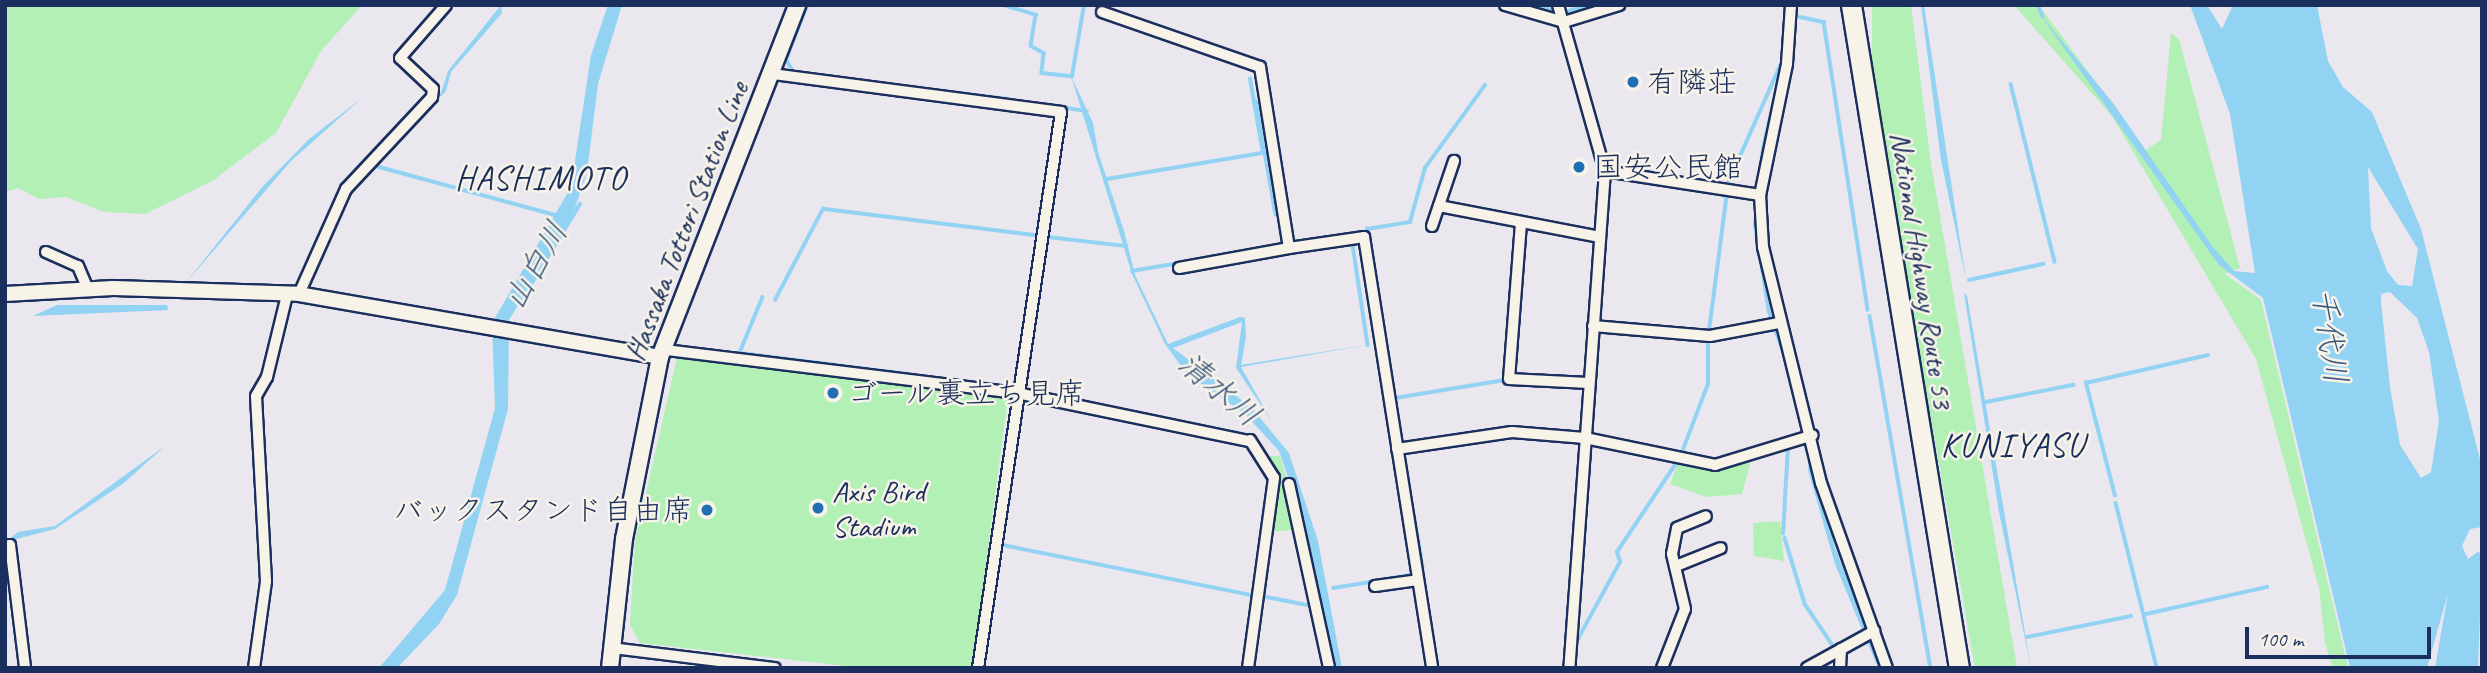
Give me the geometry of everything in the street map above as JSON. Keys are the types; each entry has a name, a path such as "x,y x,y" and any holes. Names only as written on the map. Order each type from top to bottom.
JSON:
{"highway":[{"name":"National Highway Route 53","path":"1852,5 1959,668"}],"main road":[{"name":"Hassaka Tottori Station Line","path":"610,668 624,538 663,354 773,74 797,5"}],"street":[{"path":"254,668 266,581 256,396 267,377 293,295 346,189 432,97 433,89 400,58 446,5"},
{"path":"1505,5 1564,22 1619,5"},
{"path":"1558,5 1605,171 1569,668"},
{"path":"1791,5 1787,64 1760,195 1763,247 1779,323 1813,435 1821,483 1887,668"},
{"path":"1102,12 1260,66 1289,248"},
{"path":"773,74 1061,112 978,668"},
{"path":"1432,226 1454,161"},
{"path":"1605,171 1760,195"},
{"path":"1439,206 1600,237"},
{"path":"1521,223 1509,379 1589,383"},
{"path":"1179,268 1364,237 1432,668"},
{"path":"46,252 78,266 88,289"},
{"path":"5,294 88,289 293,295 486,331 663,354 1017,393 1249,441 1274,478 1248,668"},
{"path":"1593,326 1710,336 1779,323"},
{"path":"1397,449 1512,432 1585,438 1715,465 1813,435"},
{"path":"1289,484 1312,565 1329,668"},
{"path":"1662,668 1685,609 1676,566 1677,528 1706,516"},
{"path":"5,546 10,545 25,668"},
{"path":"1676,566 1721,548"},
{"path":"1375,586 1418,580"},
{"path":"1807,668 1874,631"},
{"path":"612,648 775,668"},
{"path":"1840,668 1841,649"}],"green space":[{"path":"5,5 362,5 321,51 276,133 212,181 145,214 104,212 66,197 39,199 18,188 5,192"},
{"path":"1872,5 1911,5 1931,163 2017,668 1975,668 1889,181 1872,71"},
{"path":"2014,5 2041,8 2146,150 2161,140 2171,33 2179,39 2240,268 2225,274 2261,300 2348,668 2333,668 2325,643 2319,588 2256,359 2112,116"},
{"name":"Axis Bird Stadium","path":"677,358 1008,398 972,668 864,668 640,643 630,625 635,541"},
{"path":"1269,456 1280,456 1300,529 1270,532 1277,469"},
{"path":"1751,460 1742,494 1706,497 1670,484 1679,461"},
{"path":"1780,521 1784,561 1754,556 1753,523"}],"water":[{"path":"501,5 502,13 451,72 446,91 373,167 441,93 448,71"},
{"name":"山白川","path":"608,5 622,5 598,84 587,172 572,217 509,320 508,409 457,595 439,624 397,668 379,668 445,590 495,408 492,323 571,187 591,55"},
{"path":"1784,5 1788,32 1760,181 1759,244 1771,312 1804,417 1767,312 1753,225 1761,148 1783,53"},
{"path":"1921,5 1924,5 1966,280 1941,160"},
{"name":"千代川","path":"2190,5 2207,5 2222,29 2233,5 2317,5 2328,61 2343,87 2372,112 2421,229 2482,467 2482,527 2470,529 2462,546 2468,559 2479,551 2482,562 2478,668 2435,668 2448,593 2427,668 2350,668 2263,298 2219,265 2039,13 2113,103 2212,246 2234,271 2255,273 2230,114","holes":["2368,167 2418,249 2412,286 2398,285 2387,271 2371,228","2390,292 2417,318 2429,352 2439,421 2431,472 2421,478 2400,445 2390,387 2381,302 2381,294"]},
{"name":"清水川","path":"1071,76 1093,123 1098,152 1124,231 1135,275 1168,344 1240,317 1245,318 1246,337 1241,365 1372,344 1241,367 1271,420 1236,368 1242,322 1173,348 1252,408 1289,453 1318,541 1342,668 1332,668 1307,533 1279,451 1246,415 1187,374 1165,344 1132,274"},
{"path":"362,98 291,161 184,285 263,186 309,139"},
{"path":"1964,293 1967,296 2031,668 1999,512"},
{"path":"57,305 167,305 168,310 33,316"},
{"path":"1810,441 1835,548 1883,668 1878,668 1835,564 1808,470"},
{"path":"165,446 124,483 55,529 5,542 18,532 55,526"}],"waterway":[{"path":"793,72 786,60 807,5"},
{"path":"1004,5 1036,15 1031,46 1044,53 1042,73 1072,76 1084,5"},
{"path":"1531,5 1554,10"},
{"path":"1569,11 1590,5"},
{"path":"2038,5 2043,16"},
{"path":"1800,17 1824,22 1868,310"},
{"path":"1729,181 1780,66"},
{"path":"1107,179 1263,153 1250,79"},
{"path":"2011,84 2055,262"},
{"path":"1368,238 1367,229 1410,222 1425,168 1485,85"},
{"path":"933,90 1009,99"},
{"path":"1256,101 1276,214"},
{"path":"1061,107 1087,111"},
{"name":"山白川","path":"376,166 559,216"},
{"path":"1709,331 1727,192"},
{"name":"山白川","path":"519,304 580,204"},
{"path":"775,300 823,209"},
{"path":"825,209 1035,235"},
{"path":"1048,237 1126,246"},
{"path":"1353,245 1368,345"},
{"path":"1132,271 1180,263"},
{"path":"1969,280 2043,264"},
{"path":"763,297 740,353 922,376"},
{"path":"1870,316 1931,668"},
{"path":"1681,455 1708,384 1708,340"},
{"path":"2115,496 2086,383 2208,355"},
{"path":"1389,363 1402,442"},
{"path":"1395,398 1505,380"},
{"path":"1986,402 2073,385"},
{"name":"清水川","path":"1161,418 1242,434"},
{"path":"1783,534 1788,448"},
{"path":"1578,639 1620,562 1617,552 1677,462"},
{"path":"2116,503 2157,668"},
{"path":"1414,514 1423,567"},
{"path":"1785,538 1805,604 1834,647"},
{"path":"1003,545 1250,595"},
{"path":"1388,579 1410,575"},
{"path":"1333,588 1377,581"},
{"path":"2146,614 2267,587"},
{"path":"1262,596 1312,606"},
{"path":"2027,637 2131,616"}],"place":[{"name":"有隣荘","path":"1633,82"},
{"name":"国安公民館","path":"1579,167"},
{"name":"ゴール裏立ち見席","path":"833,393"},
{"name":"Axis Bird Stadium","path":"818,508"},
{"name":"バックスタンド自由席","path":"707,510"}],"district":[{"name":"HASHIMOTO","path":"541,179"},
{"name":"KUNIYASU","path":"2013,446"}]}
